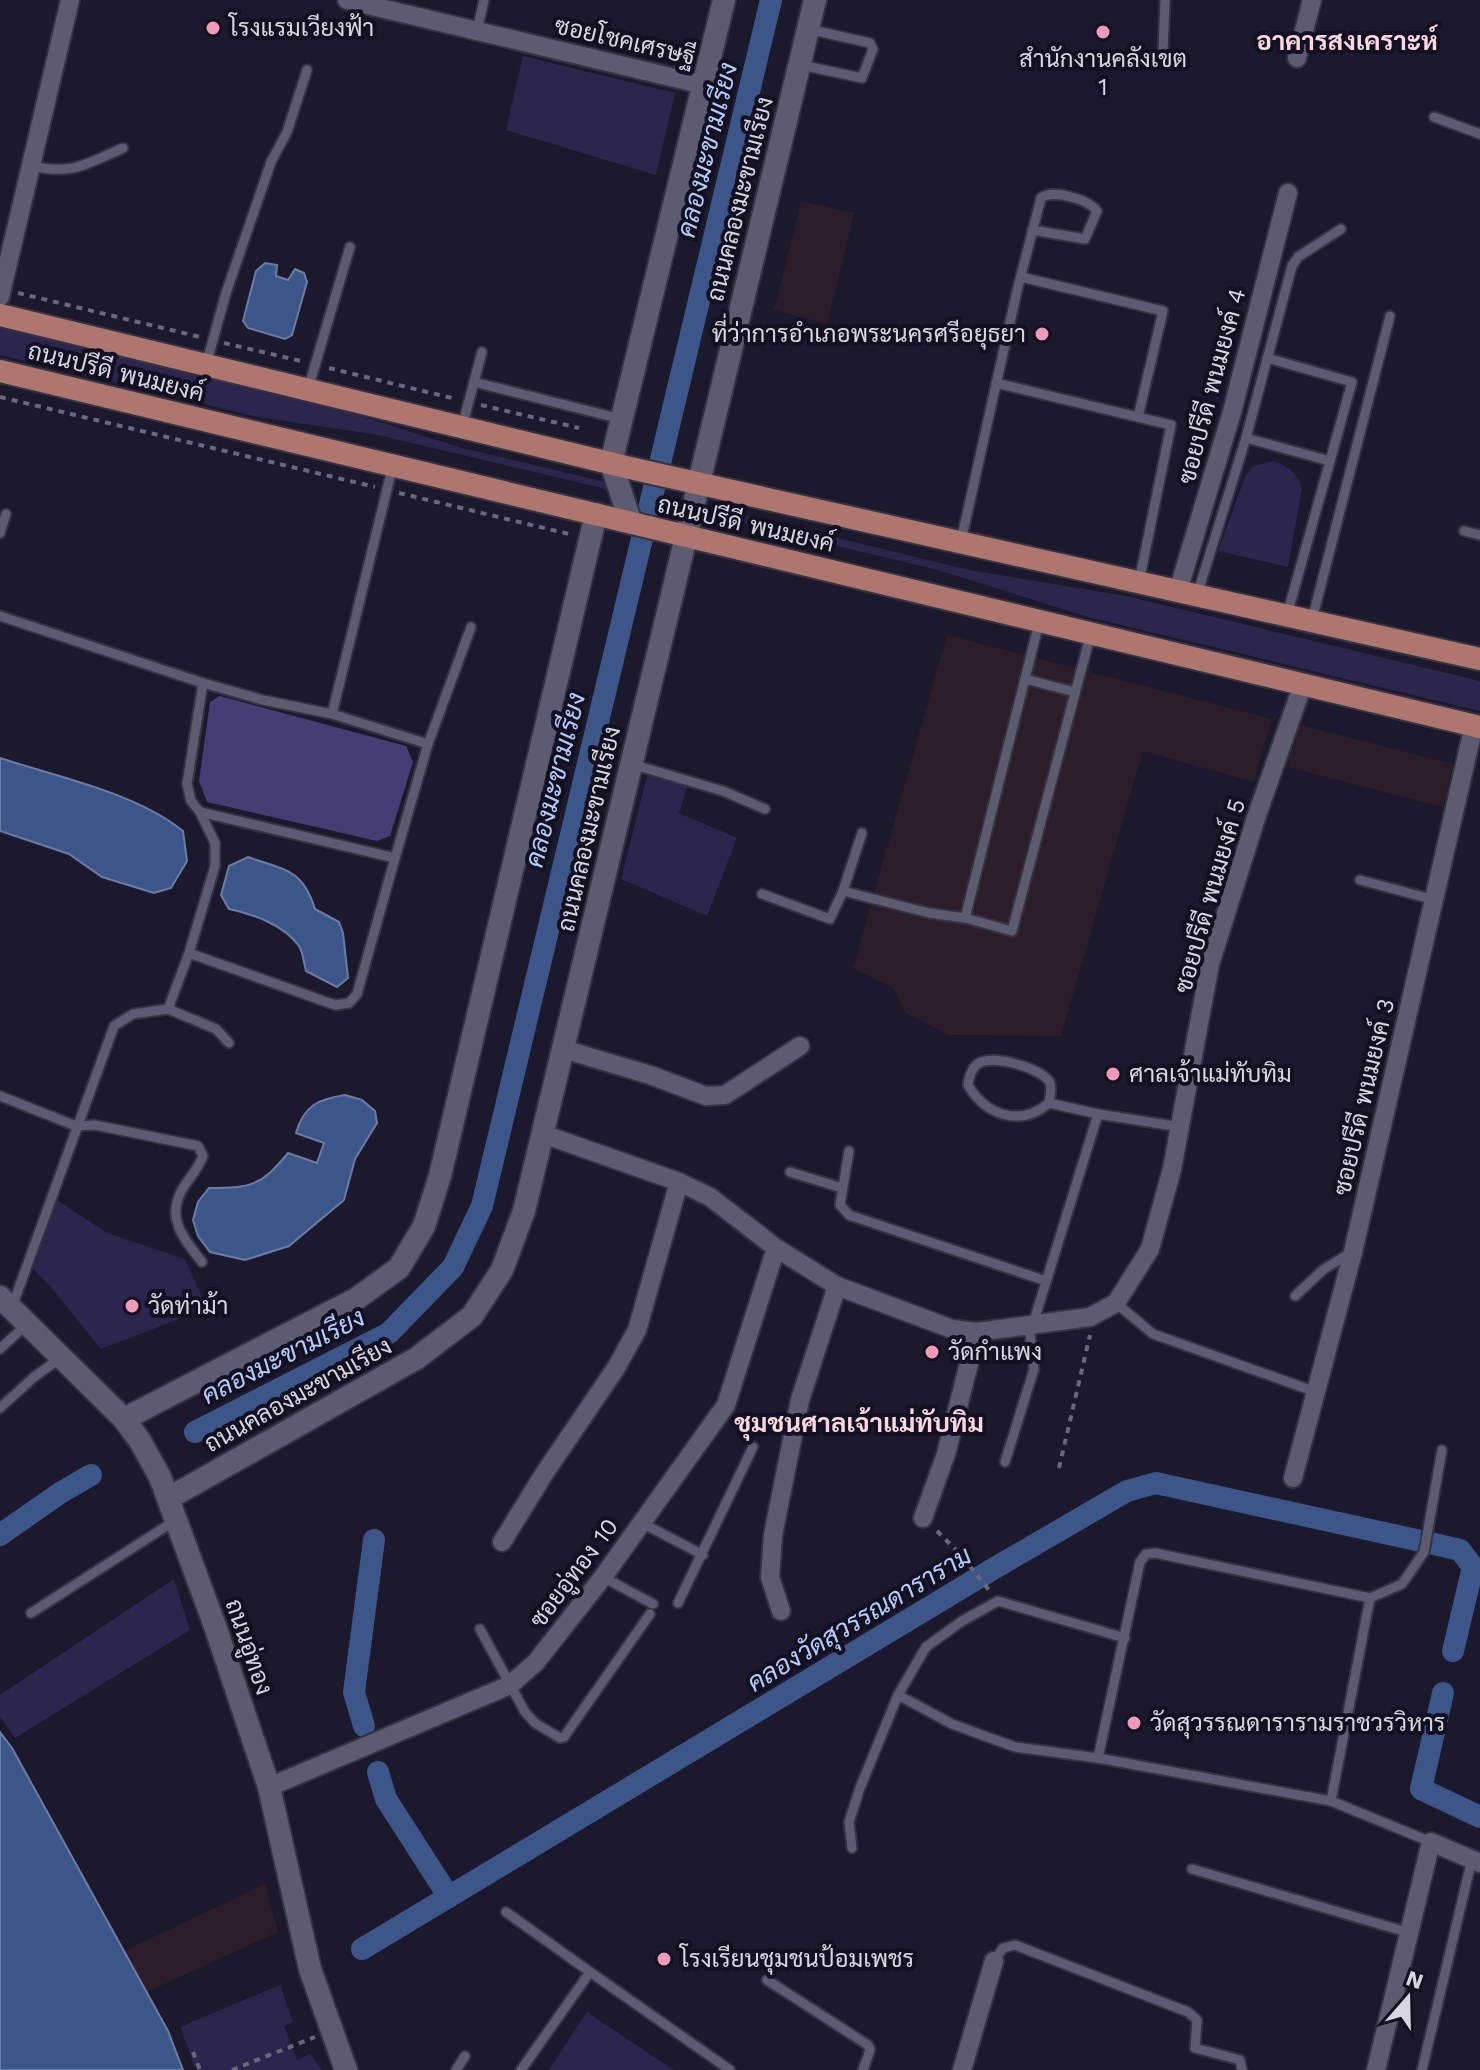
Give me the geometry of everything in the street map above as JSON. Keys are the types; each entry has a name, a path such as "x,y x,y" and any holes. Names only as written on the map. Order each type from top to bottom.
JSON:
{"main road":[{"name":"ถนนปรีดี พนมยงค์","path":"0,315 573,454 1480,659"},
{"name":"ถนนปรีดี พนมยงค์","path":"0,371 596,514 624,514 677,534 1477,726"}],"street":[{"path":"1,293 70,0"},
{"name":"ซอยโชคเศรษฐี","path":"347,0 704,85"},
{"path":"624,514 621,419 724,0"},
{"name":"ถนนคลองมะขามเรียง","path":"169,1498 417,1358 472,1316 502,1270 524,1211 543,1134 631,764 677,534 815,0"},
{"path":"1297,58 1312,0"},
{"name":"ซอยปรีดี พนมยงค์ 4","path":"1187,593 1288,193"},
{"path":"124,1419 356,1299 399,1268 424,1226 440,1176 596,514"},
{"name":"ซอยปรีดี พนมยงค์ 5","path":"543,1134 679,1182 710,1197 776,1248 837,1286 952,1329 977,1332 1090,1317 1116,1303 1150,1249 1172,1169 1210,964 1303,684"},
{"name":"ซอยปรีดี พนมยงค์ 3","path":"1293,1478 1353,1252 1477,726"},
{"path":"563,1049 650,1075 706,1096 725,1095 800,1046"},
{"path":"502,1542 616,1368 637,1330 679,1182"},
{"name":"ซอยอู่ทอง 10","path":"269,1787 510,1685 536,1662 603,1577 726,1405 776,1248"},
{"path":"781,1611 770,1577 773,1535 800,1400 837,1286"},
{"name":"ถนนอู่ทอง","path":"6,1302 124,1419 140,1441 169,1498 269,1787 310,1969 346,2070"},
{"path":"923,1518 946,1454 977,1332"},
{"path":"1376,2070 1431,1842 1476,1861"},
{"path":"962,2070 994,1961"}],"lane":[{"path":"477,31 484,0"},
{"path":"1163,52 1165,0"},
{"path":"799,65 862,78 873,49 870,43 808,29"},
{"path":"206,365 271,162 287,132 307,70"},
{"path":"1434,117 1480,134"},
{"path":"31,166 56,172 72,170 123,148"},
{"path":"961,541 996,383 1032,230 1041,198 1044,194 1091,204 1097,211 1085,239 1032,230"},
{"path":"1187,593 1246,438 1292,266 1298,257 1341,229"},
{"path":"308,389 350,247"},
{"path":"1021,277 1163,311 1138,417"},
{"path":"1312,620 1390,316"},
{"path":"462,427 482,352"},
{"path":"1267,358 1352,382 1287,615"},
{"path":"474,382 621,419"},
{"path":"996,383 1171,425 1139,582"},
{"path":"1246,438 1330,461"},
{"path":"332,714 393,465"},
{"path":"0,533 6,514"},
{"path":"1464,531 1480,535"},
{"path":"0,616 203,683 263,700 332,714 428,744"},
{"path":"965,918 1040,621"},
{"path":"189,953 335,1005 349,1003 357,994 428,744 471,627"},
{"path":"843,891 1012,931 1091,633"},
{"path":"1025,679 1075,692"},
{"path":"168,1009 189,953 215,866 215,843 191,801 187,784 203,683"},
{"path":"631,764 723,791 765,809"},
{"path":"200,812 395,858"},
{"path":"762,894 830,919 843,891 862,833"},
{"path":"1360,880 1435,900"},
{"path":"6,1302 114,1026 133,1014 168,1009 216,1029 229,1043"},
{"path":"988,1059 1042,1073 1051,1085 1049,1103 1037,1113 1020,1117 988,1109 968,1085 970,1075 976,1064 988,1059"},
{"path":"0,1096 76,1126 95,1125 198,1146 203,1156 198,1169 182,1190 174,1214 178,1232 202,1262"},
{"path":"1049,1103 1180,1127"},
{"path":"1005,1462 1034,1369 1031,1324 1098,1114"},
{"path":"849,1151 840,1205 849,1215 1046,1281"},
{"path":"790,1172 842,1188"},
{"path":"1295,1296 1324,1269 1353,1252"},
{"path":"1116,1303 1153,1334 1316,1392"},
{"path":"0,1349 28,1323"},
{"path":"0,1408 62,1357"},
{"path":"678,1603 753,1447"},
{"path":"1098,1758 1140,1562 1146,1554 1155,1553 1370,1598 1402,1584 1424,1552 1442,1450"},
{"path":"31,1613 176,1520"},
{"path":"642,1523 703,1555"},
{"path":"480,1629 525,1712 555,1737 564,1737 652,1609 603,1577"},
{"path":"1331,1801 1370,1598"},
{"path":"852,1848 849,1822 853,1811 898,1695 926,1647 962,1621 998,1601 1125,1638"},
{"path":"898,1695 952,1724 1015,1747 1098,1758 1331,1801 1431,1842"},
{"path":"1422,2070 1476,1861"},
{"path":"1192,1869 1410,1933"},
{"path":"506,1912 730,2070"},
{"path":"994,1961 1003,1948 1015,1945 1188,2012 1197,2020 1195,2048 1240,2060 1242,2070"},
{"path":"521,2070 590,1972"},
{"path":"767,1980 868,2045 870,2050 863,2070"},
{"path":"456,2070 465,2056"}],"path":[{"path":"1,293 213,340 579,428"},
{"path":"0,397 590,539"},
{"path":"573,454 584,410"},
{"path":"1059,1468 1090,1338 1090,1317"},
{"path":"923,1518 960,1554 990,1591"},
{"path":"232,2070 292,2046"},
{"path":"193,2052 200,2070"}],"shaded area":[{"path":"523,56 675,93 656,175 506,130"},
{"path":"801,201 854,213 827,324 774,310"},
{"path":"0,326 317,402 459,447 609,483 610,490 378,435 253,416 0,355"},
{"path":"1273,461 1291,470 1302,488 1288,567 1218,551 1245,477 1252,467"},
{"path":"731,512 969,570 1126,596 1480,681 1480,711 1088,617 938,570 729,520 726,515"},
{"path":"947,635 1272,719 1254,782 1143,751 1061,1036 948,1035 906,1013 893,988 853,968"},
{"path":"220,696 406,746 413,762 390,836 377,841 207,802 199,781 210,702"},
{"path":"1300,725 1453,764 1443,807 1287,767"},
{"path":"648,772 688,785 679,813 737,838 707,916 621,879"},
{"path":"57,1200 107,1233 185,1259 207,1308 101,1349 33,1269"},
{"path":"174,1579 190,1630 15,1738 0,1716 0,1695"},
{"path":"265,1884 278,1932 147,1992 124,1951"},
{"path":"280,1985 293,2022 284,2026 297,2060 310,2054 322,2070 196,2070 180,2027"},
{"path":"587,2012 674,2070 549,2070"}],"water":[{"path":"265,263 277,265 276,276 288,280 295,269 304,273 307,282 292,335 285,339 248,328 243,321 256,271"},
{"path":"0,758 120,796 143,806 183,831 187,861 171,888 154,893 102,877 69,854 0,831"},
{"path":"248,857 290,872 304,885 315,909 339,922 348,978 337,987 306,971 300,949 277,926 229,909 221,895 229,866"},
{"path":"345,1095 362,1100 375,1111 377,1123 355,1159 344,1200 289,1246 245,1260 210,1252 198,1236 193,1220 198,1202 209,1188 254,1183 288,1153 317,1163 324,1143 296,1133 299,1123 314,1105"},
{"path":"0,1732 12,1748 168,2031 183,2070 0,2070"}],"waterway":[{"name":"คลองมะขามเรียง","path":"195,1432 389,1333 453,1267 482,1206 771,0"},
{"name":"คลองมะขามเรียง","path":"0,1535 91,1475"},
{"name":"คลองวัดสุวรรณดาราราม","path":"362,1949 1127,1491 1156,1483 1421,1541"},
{"path":"364,1726 354,1692 374,1540"},
{"name":"คลองวัดสุวรรณดาราราม","path":"1430,1543 1460,1550 1473,1567 1453,1651"},
{"name":"คลองวัดสุวรรณดาราราม","path":"1443,1693 1421,1789 1480,1817"},
{"path":"378,1772 386,1799 449,1897"}],"place":[{"name":"โรงแรมเวียงฟ้า","path":"213,28"},
{"name":"สำนักงานคลังเขต 1","path":"1103,32"},
{"name":"ที่ว่าการอำเภอพระนครศรีอยุธยา","path":"1042,334"},
{"name":"ศาลเจ้าแม่ทับทิม","path":"1113,1074"},
{"name":"วัดท่าม้า","path":"132,1306"},
{"name":"วัดกำแพง","path":"932,1352"},
{"name":"วัดสุวรรณดารารามราชวรวิหาร","path":"1134,1723"},
{"name":"โรงเรียนชุมชนป้อมเพชร","path":"664,1959"}],"district":[{"name":"อาคารสงเคราะห์","path":"1347,41"},
{"name":"ชุมชนศาลเจ้าแม่ทับทิม","path":"859,1423"}]}
